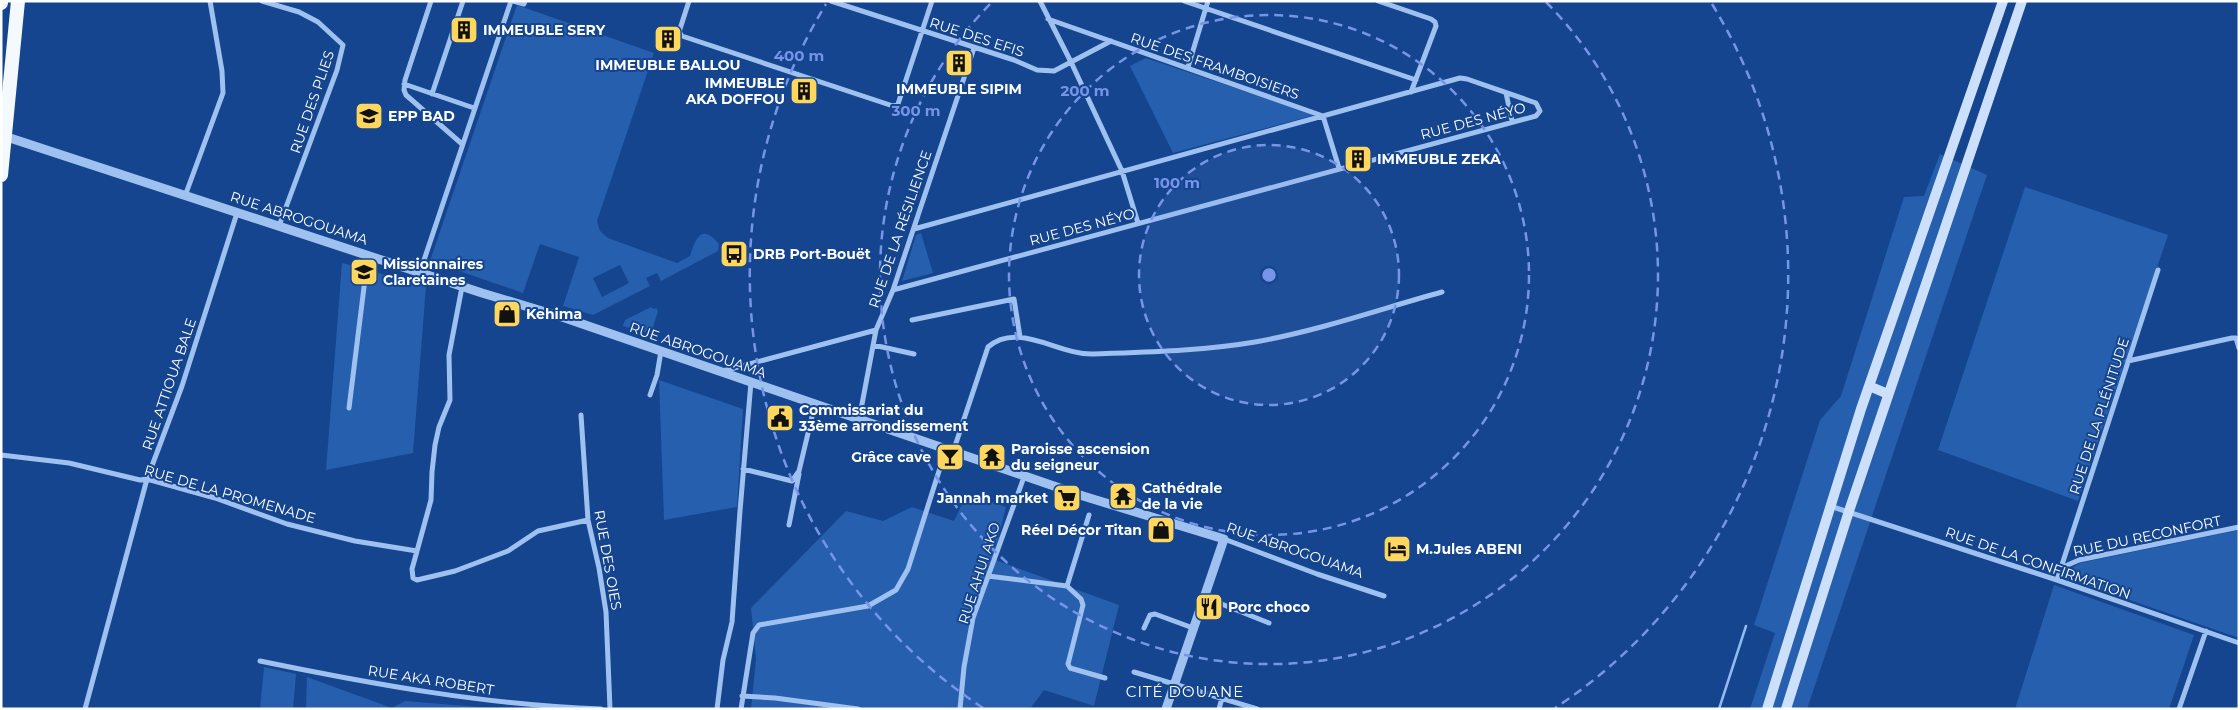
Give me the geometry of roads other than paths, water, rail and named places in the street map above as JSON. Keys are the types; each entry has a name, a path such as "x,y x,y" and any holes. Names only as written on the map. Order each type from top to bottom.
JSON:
{"highway":[{"path":"1,175 3,136 18,1"}],"main road":[{"path":"1767,709 1869,386 2003,1"},
{"path":"1786,709 1888,394 1923,300 2022,1"},
{"path":"1869,386 1888,394"}],"street":[{"path":"186,196 223,93 222,71 210,1"},
{"name":"RUE DES PLIES","path":"262,1 299,12 318,22 343,45 337,70 279,226"},
{"path":"431,1 404,84 406,95 462,144"},
{"path":"432,94 463,1"},
{"path":"420,272 474,108 512,1 522,4 525,1"},
{"path":"689,1 679,32 682,36 893,106 898,104 932,1"},
{"name":"RUE DES EFIS","path":"831,1 1014,60 1037,70 1054,70 1111,41"},
{"path":"1040,1 1122,171 1138,223"},
{"path":"1184,1 1416,80"},
{"path":"1188,67 1208,1"},
{"path":"1378,1 1435,22 1436,26 1411,92"},
{"name":"RUE DES FRAMBOISIERS","path":"1048,19 1324,116"},
{"name":"RUE DE LA RÉSILIENCE","path":"859,420 876,330 893,290 974,48"},
{"name":"RUE DES NÉYO","path":"893,290 1536,116 1540,111 1536,103 1460,78 914,228"},
{"path":"404,84 474,108"},
{"path":"1506,93 1512,122"},
{"path":"1324,116 1339,168"},
{"name":"RUE ABROGOUAMA","path":"3,136 722,371 1024,477 1224,539 1317,574 1384,596"},
{"name":"RUE ATTIOUA BALE","path":"85,709 148,479 182,386 238,213"},
{"path":"349,408 368,256"},
{"name":"RUE DE LA PLÉNITUDE","path":"2057,580 2158,270"},
{"path":"462,286 449,355 450,400 439,426 435,445 431,500 412,568 413,578 417,580 455,571 508,551 538,531 588,520"},
{"path":"741,709 753,633 759,625 868,606 896,590 908,569 949,450 988,346 996,340 1020,337 1073,352 1090,354 1160,351 1254,342 1286,336 1442,292"},
{"path":"912,320 1014,299 1020,337"},
{"path":"722,371 876,330"},
{"path":"2128,361 2232,338 2236,338 2239,348"},
{"path":"873,345 914,354"},
{"path":"650,394 657,375 661,352"},
{"path":"717,709 723,660 732,622 751,382"},
{"path":"789,525 815,404"},
{"name":"RUE DES OIES","path":"581,415 588,520 599,568 606,612 610,709"},
{"name":"RUE DE LA PROMENADE","path":"1,455 69,463 140,480 148,479 215,498 287,524 354,540 416,551"},
{"path":"743,469 792,481 800,471"},
{"name":"RUE AHUI AKO","path":"960,709 964,668 973,618 1024,477"},
{"name":"RUE DE LA CONFIRMATION","path":"1830,506 2057,580 2239,643"},
{"path":"1067,586 1089,516"},
{"name":"RUE DU RECONFORT","path":"2061,568 2080,560 2239,527"},
{"path":"1166,709 1224,539"},
{"path":"988,576 1067,586 1080,599 1083,605 1068,664 1070,668 1078,672 1105,678"},
{"path":"1204,597 1269,623"},
{"path":"1144,628 1152,614 1193,628"},
{"path":"2179,709 2206,632"},
{"name":"RUE AKA ROBERT","path":"260,661 440,694 504,703 601,709"},
{"path":"1134,672 1257,709"},
{"path":"742,696 775,698 858,709"},
{"path":"1219,709 1222,698"}],"waterway":[{"path":"1719,709 1746,626"}],"place":[{"name":"IMMEUBLE SERY","path":"464,30"},
{"name":"IMMEUBLE BALLOU","path":"668,39"},
{"name":"IMMEUBLE SIPIM","path":"959,63"},
{"name":"IMMEUBLE AKA DOFFOU","path":"804,91"},
{"name":"EPP BAD","path":"369,116"},
{"name":"IMMEUBLE ZEKA","path":"1358,159"},
{"name":"DRB Port-Bouët","path":"734,254"},
{"name":"Missionnaires Claretaines","path":"364,272"},
{"name":"Kehima","path":"507,314"},
{"name":"Commissariat du 33ème arrondissement","path":"780,418"},
{"name":"Grâce cave","path":"950,457"},
{"name":"Paroisse ascension du seigneur","path":"992,457"},
{"name":"Cathédrale de la vie","path":"1123,496"},
{"name":"Jannah market","path":"1067,498"},
{"name":"Réel Décor Titan","path":"1161,530"},
{"name":"M.Jules ABENI","path":"1397,549"},
{"name":"Porc choco","path":"1209,607"}],"district":[{"name":"CITÉ DOUANE","path":"1185,691"}]}
